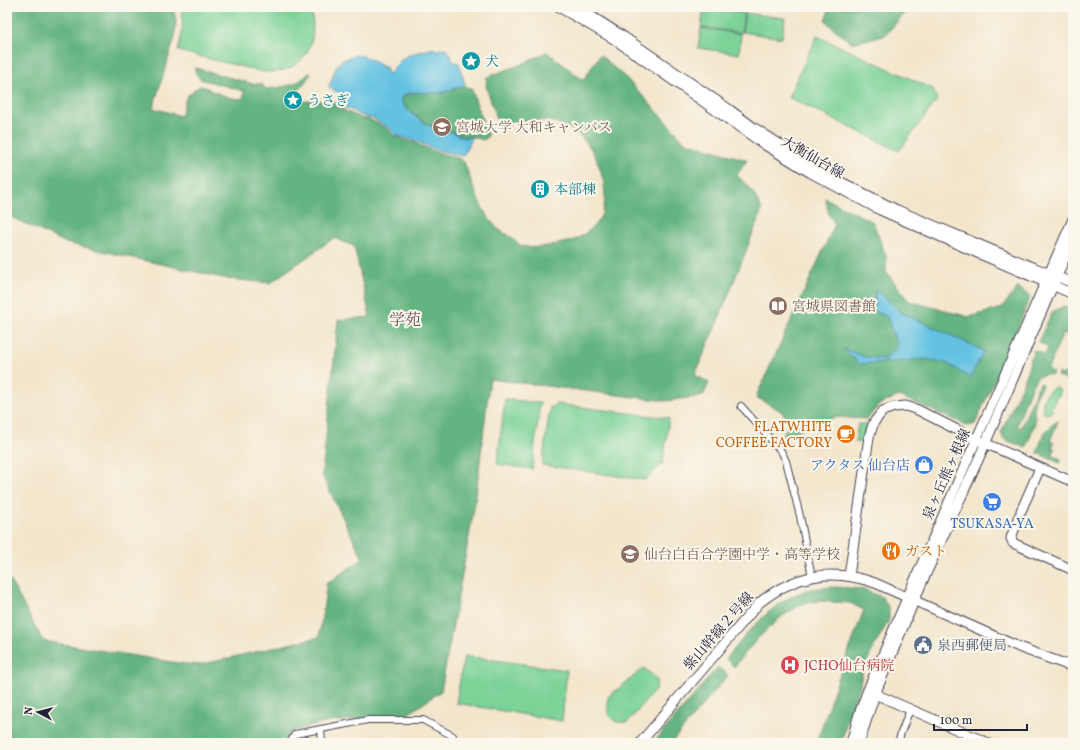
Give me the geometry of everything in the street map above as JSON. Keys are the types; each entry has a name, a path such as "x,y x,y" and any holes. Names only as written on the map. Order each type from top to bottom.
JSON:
{"main road":[{"name":"大衡仙台線","path":"559,7 614,39 768,142"},
{"name":"大衡仙台線","path":"575,7 624,37 811,174 880,210 975,252 1051,279 1073,283"},
{"name":"泉ヶ丘熊ヶ根線","path":"851,743 867,692 911,599 981,441 1051,279 1073,219"},
{"name":"泉ヶ丘熊ヶ根線","path":"1051,279 1073,239"},
{"name":"大衡仙台線","path":"1051,279 1073,294"},
{"path":"849,576 869,437 874,422 883,411 894,407 906,406 918,410 981,441 1073,482"},
{"path":"1040,468 1011,538 1013,543 1073,570"},
{"name":"紫山幹線２号線","path":"640,743 759,603 771,593 786,585 812,577 825,575 849,576 875,583 1014,644 1073,667"},
{"name":"泉ヶ丘熊ヶ根線","path":"859,743 875,694 911,599"},
{"path":"875,694 988,743"}],"street":[{"path":"741,406 781,451 786,461 800,516 812,577"},
{"path":"898,743 910,709"},
{"path":"290,743 294,734 368,720 423,720 453,736 452,743"},
{"path":"321,729 322,743"}],"green space":[{"path":"7,7 173,7 176,21 175,37 153,108 181,116 186,98 200,86 231,98 243,99 244,91 200,79 195,71 195,68 253,84 262,84 266,89 295,83 300,81 309,73 311,74 298,91 290,96 289,103 333,101 341,109 363,119 369,119 389,130 394,136 436,152 458,158 464,162 481,205 490,220 499,230 526,247 535,248 548,246 568,242 580,237 595,225 602,214 605,204 604,182 596,159 583,139 574,131 564,125 540,120 519,122 500,128 486,86 487,77 522,64 547,52 583,80 600,55 628,80 685,142 747,160 737,175 753,192 762,210 695,375 709,383 703,396 666,401 490,379 475,503 441,691 407,715 329,722 291,731 286,743 7,743 7,575 43,641 178,663 199,665 319,637 327,583 363,559 322,475 338,320 370,317 354,246 334,238 270,283 228,279 66,243 11,217 7,209"},
{"path":"181,7 298,7 312,10 312,40 309,49 298,62 291,67 273,72 263,72 178,51 182,29"},
{"path":"830,7 911,7 884,36 851,43 825,21"},
{"path":"704,8 744,13 741,33 701,27"},
{"path":"745,13 785,18 782,38 742,32"},
{"path":"701,28 741,34 739,54 698,48"},
{"path":"817,36 933,89 937,100 899,151 788,97"},
{"path":"465,85 468,88 471,88 488,136 484,140 468,136 466,137 427,124 408,110 402,101 402,98 407,95 417,93 446,92"},
{"path":"825,198 873,222 886,256 886,272 909,301 969,317 1002,308 1018,287 1030,297 975,424 969,426 899,396 880,404 867,419 835,417 783,436 789,422 781,411 756,397 835,224 829,215","holes":["875,291 888,300 899,311 984,351 970,378 947,363 924,359 860,364 845,350 866,357 886,359 898,347 887,317 869,307 875,305"]},
{"path":"1064,306 1073,309 1073,337 1063,333 1048,369 1053,372 1052,375 1038,377 1029,393 1017,426 1021,428 1035,393 1040,383 1042,384 1036,395 1034,406 1035,423 1026,448 1004,439 1001,433 1026,376 1034,350 1045,355 1048,347 1038,342 1052,312"},
{"path":"1071,360 1073,361 1073,368 1070,369 1073,377 1073,400 1068,398 1070,386 1067,381 1057,376 1058,373 1063,375 1064,373 1066,374"},
{"path":"1057,387 1060,393 1051,409 1053,410 1047,414 1044,413 1043,401 1047,393 1053,388"},
{"path":"505,399 540,403 532,469 497,464"},
{"path":"556,404 669,418 663,463 645,480 542,465 550,408"},
{"path":"1058,421 1050,441 1054,443 1052,448 1055,449 1052,455 1061,459 1060,463 1037,453 1042,438 1050,427"},
{"path":"858,424 866,424 862,442 855,442"},
{"path":"834,587 866,590 882,597 889,608 889,620 863,669 859,689 849,714 841,743 817,743 833,693 864,610 850,603 818,601 802,604 781,617 757,639 734,667 726,659 763,617 786,600 798,593 812,589"},
{"path":"464,656 567,670 562,721 456,703"},
{"path":"718,667 728,675 671,743 659,743 656,740"},
{"path":"644,668 657,679 656,689 628,722 616,722 608,714 608,697"}],"water":[{"path":"434,48 436,50 446,48 453,61 459,63 465,85 445,92 411,92 401,97 401,101 404,106 419,120 436,128 449,131 466,138 472,138 463,156 437,150 416,141 395,135 390,129 373,118 362,116 347,108 342,108 342,94 329,88 338,65 342,60 352,56 360,55 369,58 387,68 388,75 393,70 392,69 405,57"},
{"path":"875,290 899,311 984,351 970,378 947,363 924,359 860,364 844,349 866,357 886,359 898,347 887,317 868,307 875,305"}],"place":[{"name":"犬","path":"471,61"},
{"name":"うさぎ","path":"293,100"},
{"name":"宮城大学 大和キャンパス","path":"442,127"},
{"name":"本部棟","path":"540,189"},
{"name":"宮城県図書館","path":"778,306"},
{"name":"FLATWHITE COFFEE FACTORY","path":"846,434"},
{"name":"アクタス 仙台店","path":"924,465"},
{"name":"TSUKASA-YA","path":"992,502"},
{"name":"ガスト","path":"891,551"},
{"name":"仙台白百合学園中学・高等学校","path":"630,554"},
{"name":"泉西郵便局","path":"923,645"},
{"name":"JCHO仙台病院","path":"790,665"}],"district":[{"name":"学苑","path":"405,319"}]}
